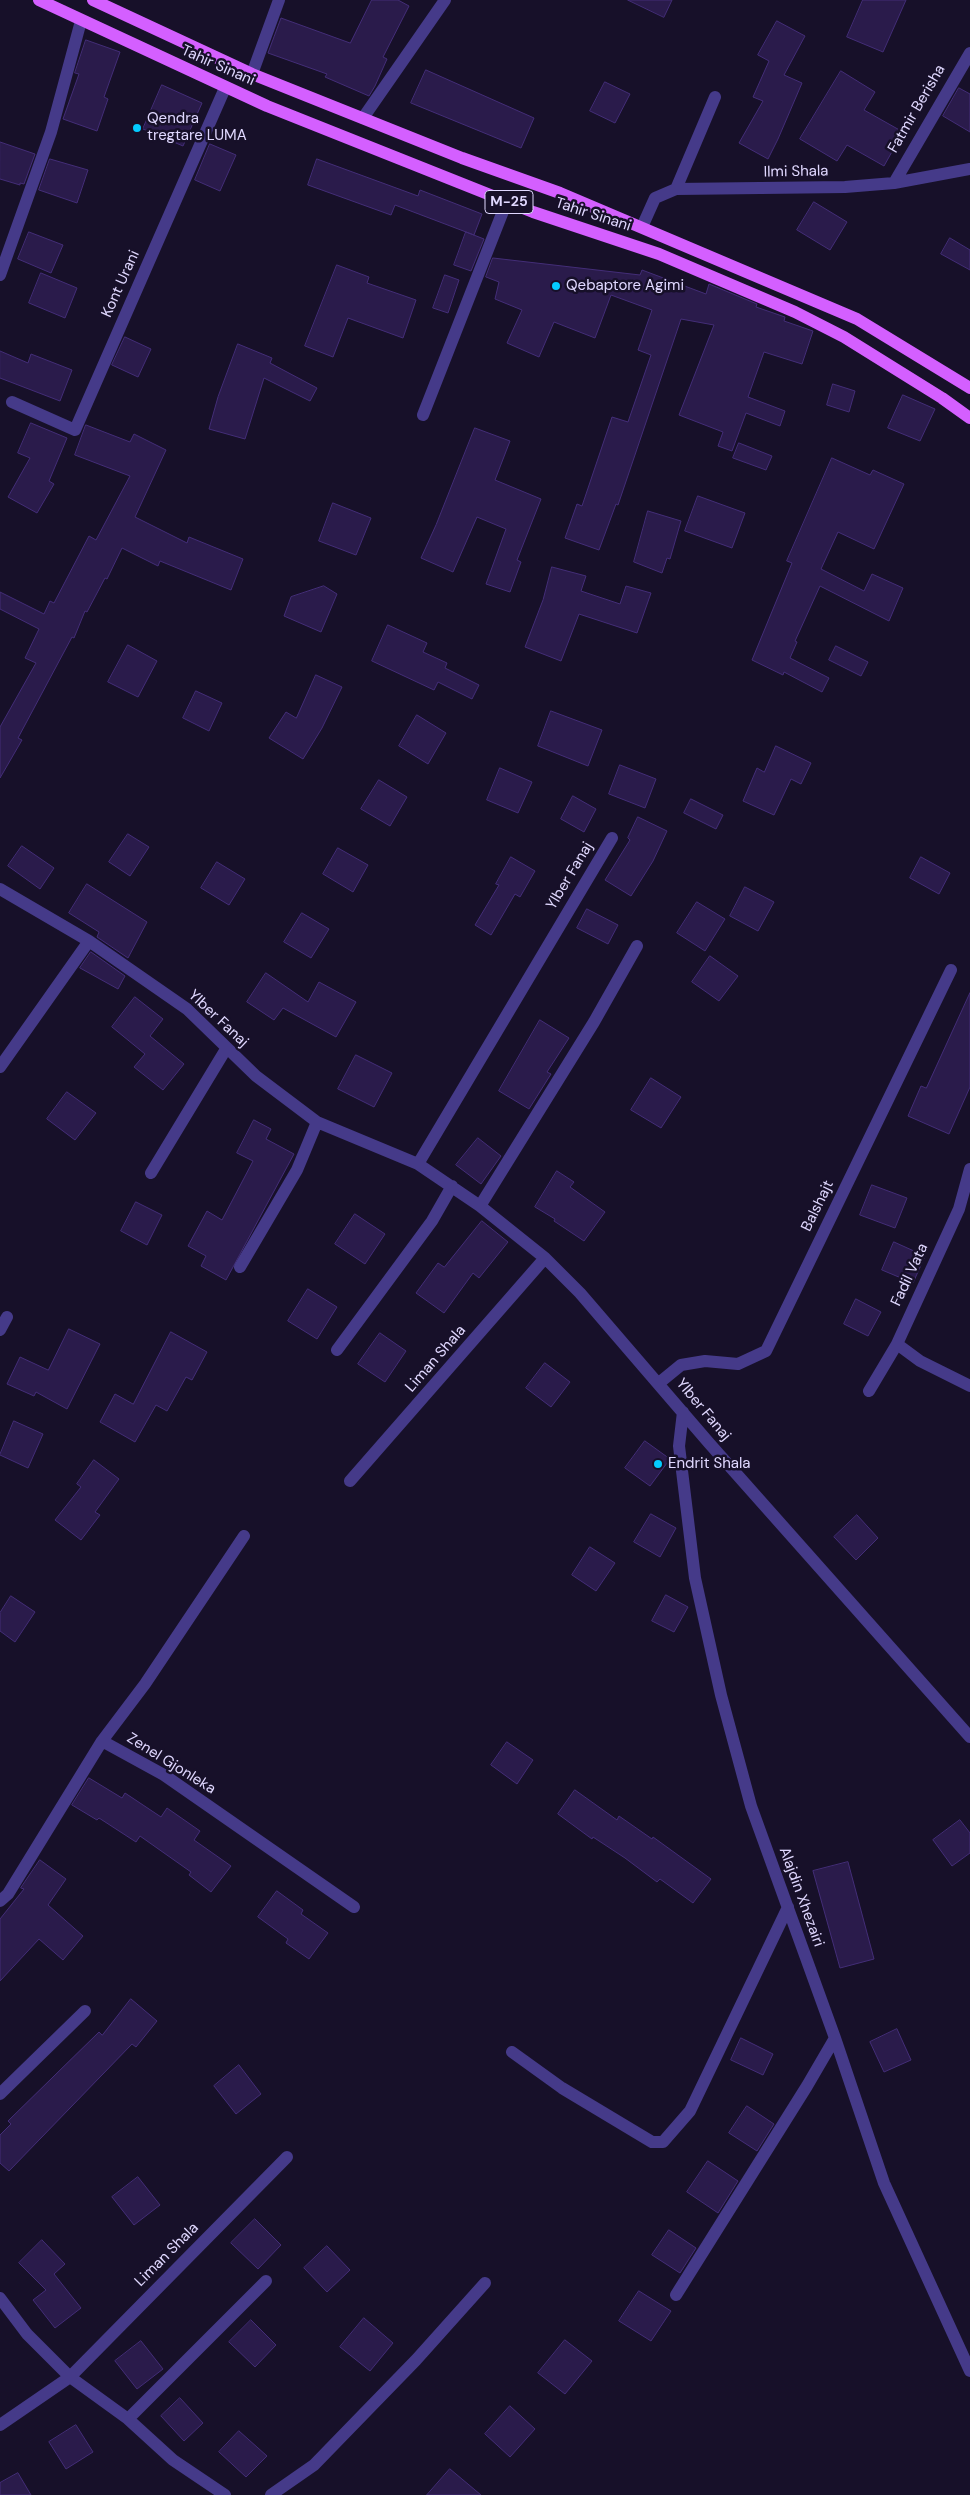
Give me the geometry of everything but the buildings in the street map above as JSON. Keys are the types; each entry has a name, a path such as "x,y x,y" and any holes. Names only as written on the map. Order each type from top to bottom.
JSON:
{"main road":[{"name":"Tahir Sinani","path":"39,0 225,88 378,149 424,170 607,238 646,248 794,312 844,338 942,398 970,418"},
{"name":"Tahir Sinani","path":"93,0 252,74 462,158 560,193 857,319 970,388"}],"street":[{"path":"252,74 279,0"},
{"path":"363,118 445,0"},
{"path":"0,275 51,132 81,21"},
{"name":"Fatmir Berisha","path":"894,183 970,53"},
{"name":"Kont Urani","path":"12,402 76,430 225,88"},
{"path":"676,189 715,97"},
{"name":"Ilmi Shala","path":"642,227 655,198 676,189 845,187 894,183 970,169"},
{"path":"423,415 508,201"},
{"name":"Ylber Fanaj","path":"418,1164 612,838"},
{"name":"Ylber Fanaj","path":"0,889 89,941 187,1009 226,1049 256,1076 316,1122 418,1164 480,1206 545,1258 580,1293 970,1737"},
{"path":"0,1067 89,941"},
{"path":"480,1206 594,1022 637,946"},
{"name":"Balshajt","path":"659,1383 681,1366 705,1361 738,1364 766,1352 951,970"},
{"path":"151,1174 226,1049"},
{"path":"240,1267 296,1170 316,1122"},
{"name":"Fadil Vata","path":"869,1392 897,1344 965,1212 970,1169"},
{"path":"338,1350 432,1221 452,1186"},
{"name":"Liman Shala","path":"350,1481 545,1258"},
{"path":"0,1330 7,1317"},
{"path":"897,1344 920,1361 970,1386"},
{"name":"Alajdin Xhezairi","path":"683,1412 679,1446 695,1578 720,1695 751,1806 835,2038 884,2183 970,2372"},
{"path":"102,1741 145,1684 244,1536"},
{"name":"Zenel Gjonleka","path":"0,1901 8,1894 102,1741 164,1775 354,1906"},
{"path":"512,2052 562,2088 652,2142 663,2142 690,2111 788,1907"},
{"path":"0,2094 85,2011"},
{"path":"676,2295 835,2038"},
{"name":"Liman Shala","path":"0,2425 70,2377 288,2157"},
{"path":"128,2419 266,2281"},
{"path":"271,2495 314,2465 416,2360 485,2282"},
{"path":"0,2298 27,2334 70,2377 128,2419 173,2460 225,2495"}],"place":[{"name":"Qendra tregtare LUMA","path":"137,128"},
{"name":"Qebaptore Agimi","path":"556,286"},
{"name":"Endrit Shala","path":"658,1464"}]}
